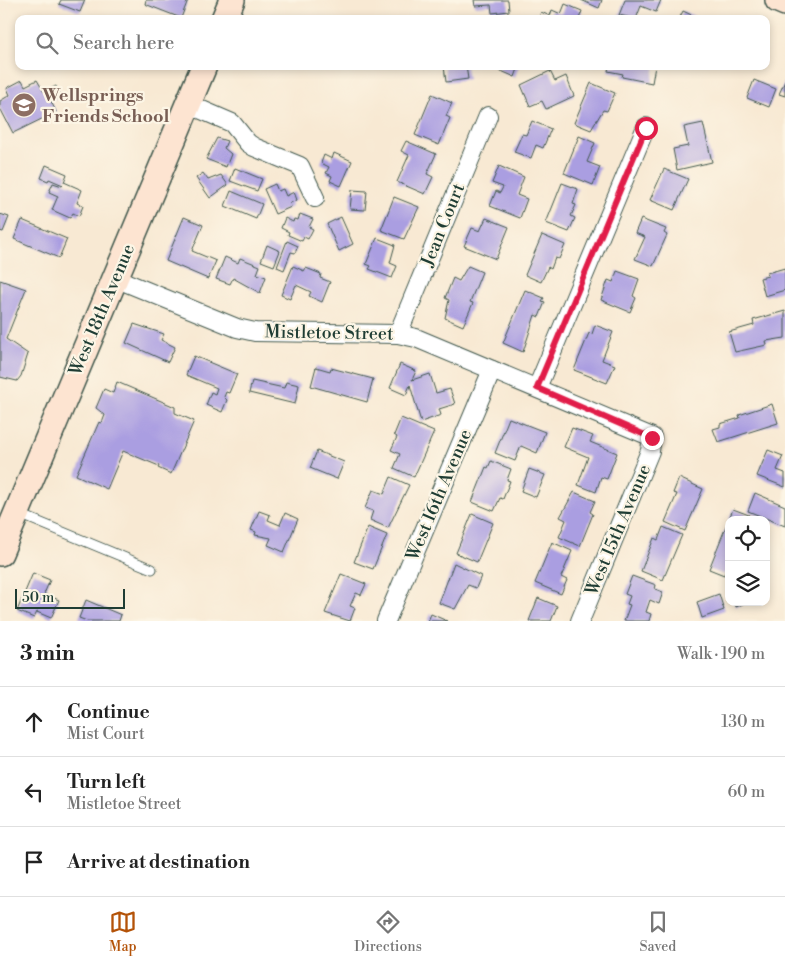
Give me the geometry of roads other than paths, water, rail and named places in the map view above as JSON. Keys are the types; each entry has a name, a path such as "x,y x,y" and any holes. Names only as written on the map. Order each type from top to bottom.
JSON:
{"main road":[{"path":"226,15 232,0"},
{"path":"778,0 785,3"},
{"name":"West 18th Avenue","path":"0,553 202,70"}],"street":[{"path":"188,104 232,123 248,143 254,147 300,166 315,198"},
{"name":"Jean Court","path":"398,334 488,116"},
{"path":"537,388 646,128"},
{"name":"Mistletoe Street","path":"115,278 237,328 255,332 398,334 416,338 652,438"},
{"name":"West 16th Avenue","path":"386,621 492,370"},
{"name":"West 15th Avenue","path":"580,621 650,451 652,438"}],"lane":[{"path":"17,513 152,569"}],"place":[{"name":"Wellsprings Friends School","path":"24,105"}]}
